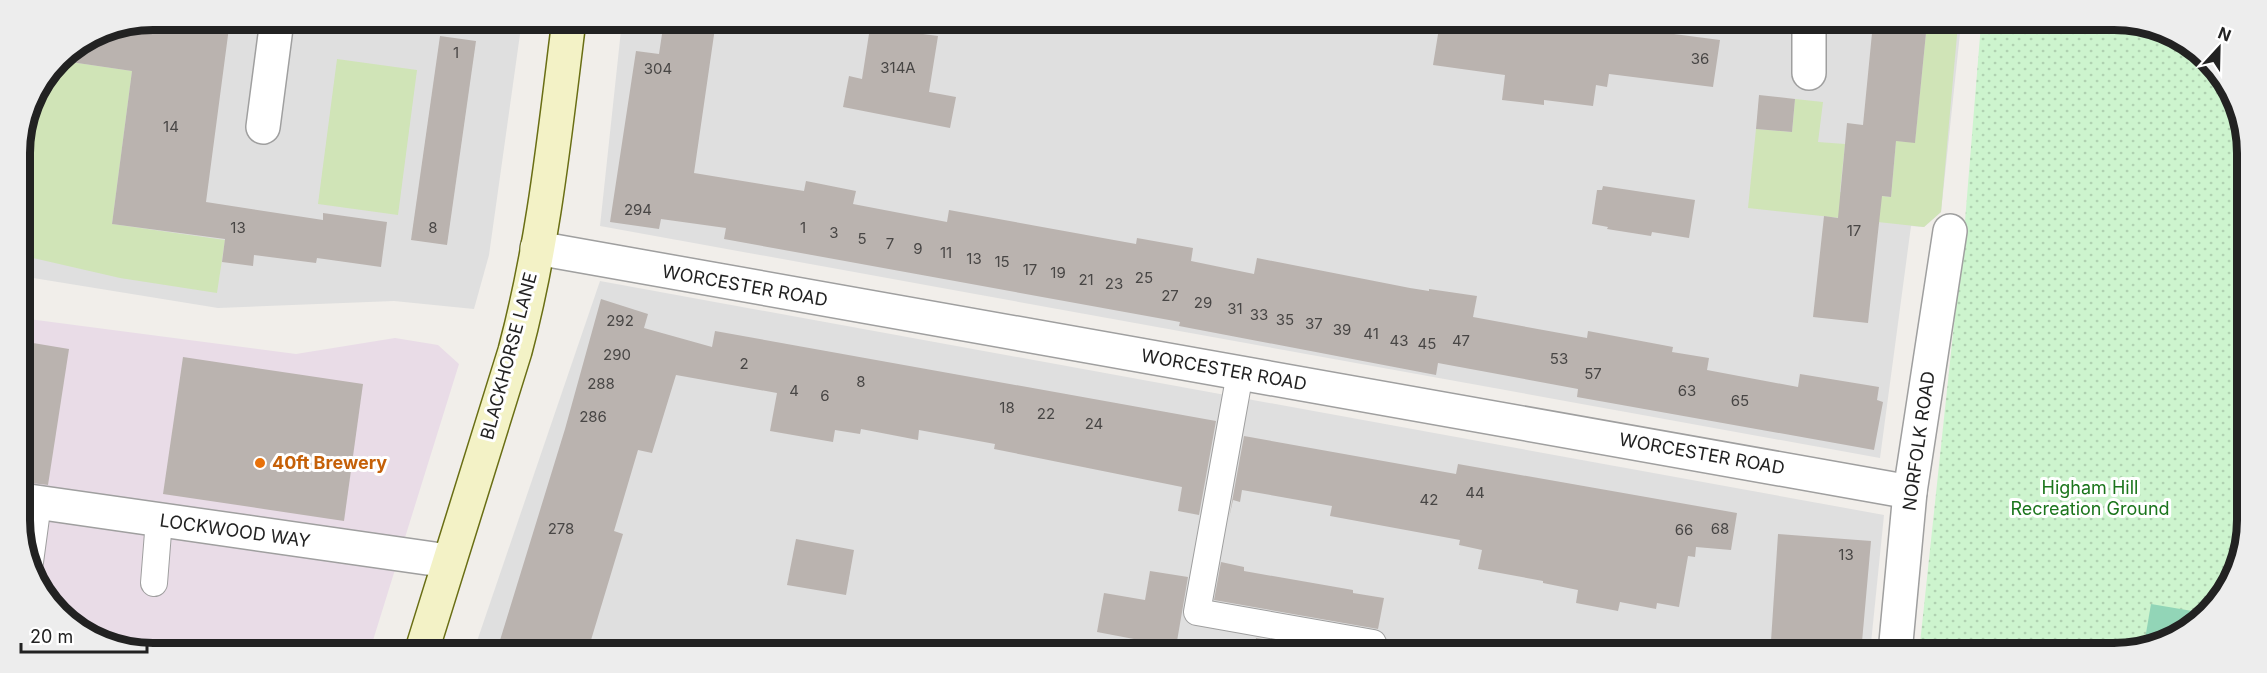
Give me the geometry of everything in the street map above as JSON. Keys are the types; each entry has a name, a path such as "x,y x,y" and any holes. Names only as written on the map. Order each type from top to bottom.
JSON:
{"main road":[{"name":"BLACKHORSE LANE","path":"424,643 528,303 568,30"}],"street":[{"path":"263,127 276,30"},
{"path":"1809,30 1809,73"},
{"name":"NORFOLK ROAD","path":"1896,643 1909,504 1950,231"},
{"name":"WORCESTER ROAD","path":"537,248 1240,373 1909,504"},
{"name":"LOCKWOOD WAY","path":"30,501 448,561"}],"lane":[{"path":"1240,373 1197,612 1373,642"},
{"path":"30,501 30,520"},
{"path":"154,583 159,520"}],"shaded area":[{"path":"521,30 489,255 474,309 394,301 218,308 30,277 32,129 46,91 72,60 106,39 137,31"},
{"path":"621,30 1960,30 1941,212 1924,227 1911,226 1880,458 600,226"},
{"path":"600,281 1884,515 1871,643 476,643"},
{"path":"30,319 296,354 395,338 438,345 459,364 372,643 153,643 121,639 98,630 72,613 60,601 43,575 32,544 30,520"}],"green space":[{"path":"1926,30 1957,30 1941,212 1924,227 1748,208 1756,129 1792,132 1795,99 1823,102 1818,142 1845,144 1840,192 1891,197 1896,141 1915,142"},
{"name":"Higham Hill Recreation Ground","path":"1981,30 2114,30 2146,34 2161,39 2189,55 2189,78 2212,78 2224,98 2235,129 2237,153 2237,520 2230,560 2216,589 2195,613 2169,630 2146,639 2122,643 1920,643 1965,221"},
{"path":"337,59 417,70 398,215 318,204"},
{"path":"70,62 132,71 112,224 225,240 217,293 120,278 30,257 32,129 46,91"},
{"path":"2151,604 2196,612 2169,630 2145,639"}],"building":[{"path":"229,30 206,202 323,220 323,213 387,222 381,267 317,258 316,263 254,255 253,266 222,262 225,239 112,224 132,71 70,62 98,43 129,32"},
{"path":"663,30 715,30 694,173 804,191 806,181 856,191 853,204 947,222 949,210 1136,244 1137,238 1193,248 1191,261 1254,274 1257,258 1410,288 1477,296 1473,317 1587,338 1588,331 1673,347 1672,352 1709,358 1707,370 1798,387 1800,374 1879,387 1877,400 1883,402 1874,450 1577,397 1578,389 1438,363 1436,375 1179,326 1180,322 724,239 726,228 661,219 659,229 610,222 636,51 659,54"},
{"path":"870,30 924,30 923,34 938,36 929,92 956,97 950,128 843,107 849,76 862,79"},
{"path":"1439,30 1643,30 1720,40 1713,87 1609,74 1607,87 1596,85 1593,106 1544,100 1544,105 1502,100 1505,75 1433,65"},
{"path":"1872,30 1926,30 1915,143 1896,141 1891,197 1882,196 1868,323 1813,317 1824,216 1838,218 1847,123 1863,125"},
{"path":"440,36 476,41 447,245 411,240"},
{"path":"1759,95 1795,99 1792,132 1756,129"},
{"path":"1603,186 1695,200 1689,238 1652,232 1651,236 1607,229 1608,227 1592,224 1597,190 1602,190"},
{"path":"601,299 648,314 644,328 712,347 715,331 1216,421 1199,515 1178,511 1182,487 994,449 995,444 919,430 918,440 861,429 860,434 835,430 833,442 770,431 777,393 676,375 652,453 638,450 614,531 623,534 590,643 499,643 565,429"},
{"path":"30,342 69,349 48,485 30,483"},
{"name":"40ft Brewery","path":"183,357 363,384 344,521 163,494"},
{"path":"1244,436 1456,474 1458,464 1737,513 1731,550 1696,547 1695,557 1688,556 1679,607 1657,603 1656,609 1620,602 1618,611 1576,603 1578,590 1478,569 1482,550 1459,545 1460,540 1330,516 1332,506 1242,490 1240,502 1233,500 1229,518"},
{"path":"1778,534 1871,541 1862,643 1771,641"},
{"path":"796,539 854,550 846,595 787,585"},
{"path":"1221,562 1244,567 1244,571 1353,590 1353,593 1384,598 1378,629 1214,600"},
{"path":"1150,571 1188,577 1177,643 1155,643 1097,632 1104,593 1145,600"},
{"path":"1256,638 1286,643 1255,643"}],"place":[{"name":"40ft Brewery","path":"260,463"}]}
